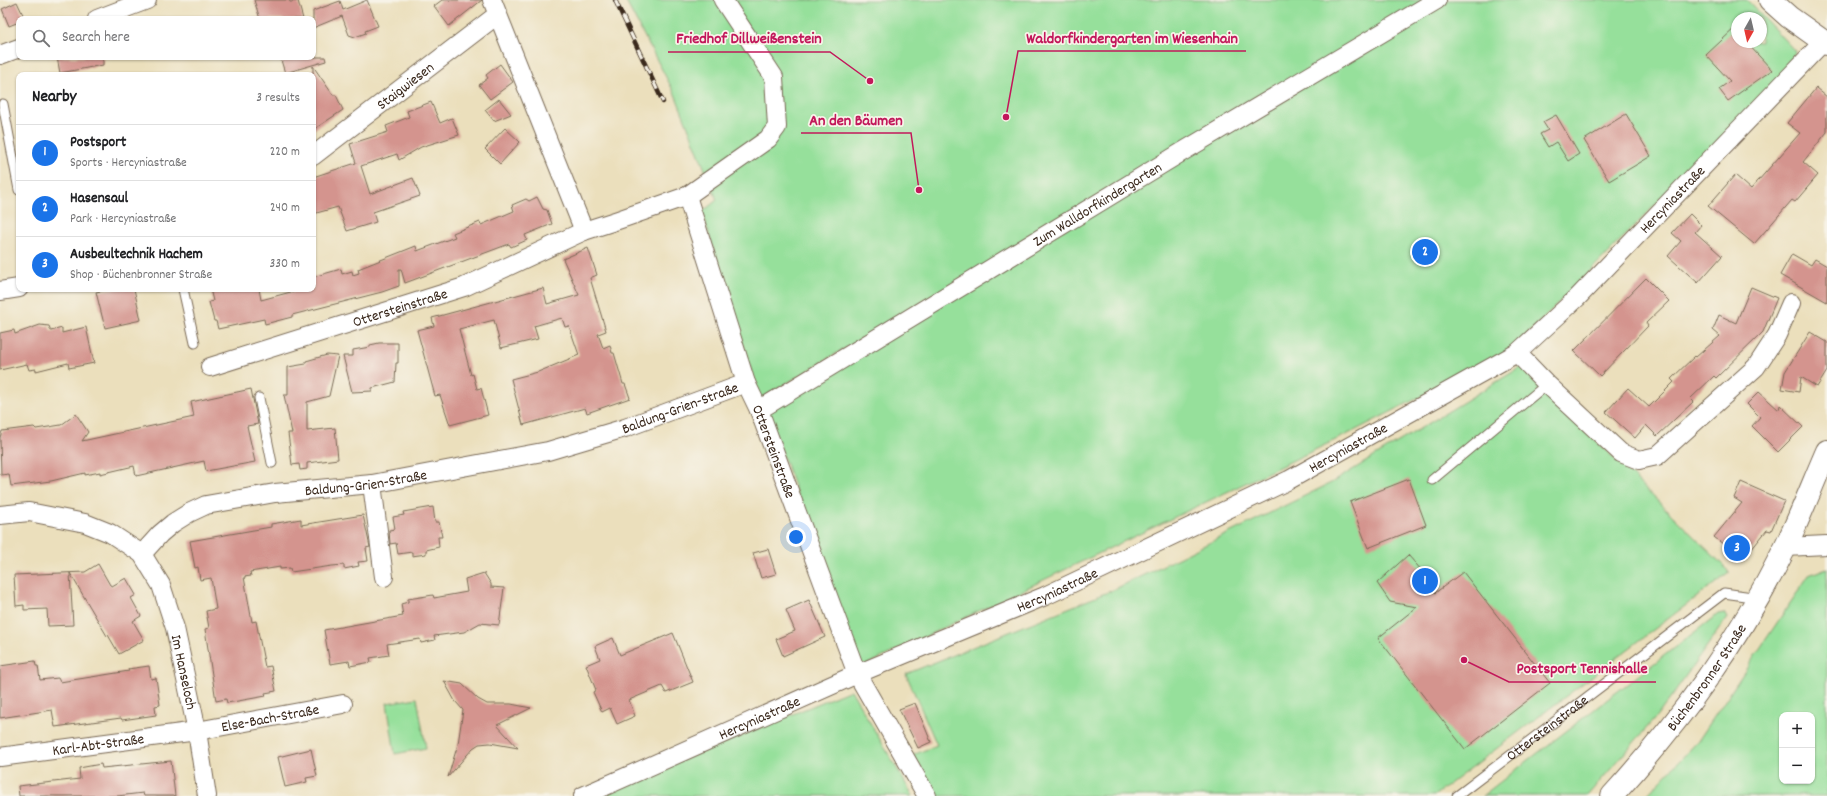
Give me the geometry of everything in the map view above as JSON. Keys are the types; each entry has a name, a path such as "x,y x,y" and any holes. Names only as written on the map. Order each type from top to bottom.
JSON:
{"main road":[{"path":"1770,0 1789,17 1826,42"},
{"name":"Büchenbronner Straße","path":"1612,796 1636,770 1704,685 1729,648 1759,598 1785,547 1827,451"}],"street":[{"path":"105,16 147,0"},
{"path":"687,196 768,139 776,127 774,77 723,0"},
{"name":"Zum Walldorfkindergarten","path":"759,410 1175,156 1437,0"},
{"path":"494,7 584,231"},
{"name":"Staigwiesen","path":"316,154 494,7"},
{"name":"Hercyniastraße","path":"583,796 857,674 1045,596 1289,480 1517,353 1577,298 1826,42"},
{"path":"0,55 16,49"},
{"name":"Ottersteinstraße","path":"210,367 464,287 584,231 687,196 746,383 759,410 857,674 927,796"},
{"path":"0,291 16,288"},
{"path":"1517,353 1547,384 1621,453 1639,460 1657,456 1756,367 1777,335 1791,303"},
{"name":"Baldung-Grien-Straße","path":"142,554 160,534 173,523 206,505 275,493 372,484 548,450 625,428 746,383"},
{"path":"372,484 384,577"},
{"path":"0,515 29,512 85,523 110,533 142,554"},
{"path":"1785,547 1827,545"},
{"name":"Im Hanseloch","path":"142,554 161,585 175,628 197,732 207,796"},
{"name":"Else-Bach-Straße","path":"197,732 343,704"},
{"name":"Karl-Abt-Straße","path":"0,756 197,732"}],"lane":[{"path":"3,104 16,174"},
{"path":"184,292 195,343"},
{"path":"1432,480 1547,384"},
{"path":"259,398 272,463"},
{"name":"Ottersteinstraße","path":"1457,796 1724,593 1759,598"}],"green space":[{"path":"625,0 1430,0 760,399 702,212 717,200 675,94"},
{"path":"1443,0 1747,0 1758,12 1731,12 1731,48 1767,48 1767,21 1795,51 1792,63 1756,103 1513,349 1350,433 860,668 766,409"},
{"path":"1521,367 1730,572 1434,796 936,796 913,755 937,745 906,674 1113,590 1331,483"},
{"path":"1827,568 1827,796 1646,796 1698,741 1809,575"},
{"path":"1724,613 1727,618 1658,715 1587,796 1482,796 1718,614"},
{"path":"851,690 913,796 596,796"},
{"path":"417,698 426,748 395,754 387,703"}],"building":[{"path":"254,0 298,1 302,16 259,16"},
{"path":"367,0 378,26 355,37 349,35 342,16 316,27 316,16 313,16 313,11 340,1 343,10"},
{"path":"442,0 482,0 449,26 434,6"},
{"path":"17,2 24,16 16,16 16,23 9,26 2,9"},
{"path":"1731,32 1731,48 1752,48 1772,70 1728,101 1719,89 1730,81 1706,55"},
{"path":"316,57 325,57 326,61 285,72 281,60 316,60"},
{"path":"58,60 103,60 103,65 60,72"},
{"path":"500,64 513,82 490,99 479,85 488,78 486,75"},
{"path":"313,66 333,95 336,95 343,110 316,128 316,72 313,72"},
{"path":"1816,88 1827,97 1827,132 1803,162 1818,175 1795,202 1792,200 1754,244 1708,206 1735,175 1751,189 1800,133 1787,123"},
{"path":"499,99 511,114 494,121 485,110"},
{"path":"431,102 440,123 452,118 459,135 421,147 399,160 397,154 361,166 370,194 413,178 420,196 373,212 376,222 347,231 338,207 316,213 316,176 356,163 350,144 388,132 386,126 409,117 407,111"},
{"path":"1626,114 1651,156 1609,181 1584,140"},
{"path":"1556,115 1579,154 1568,161 1556,142 1548,147 1540,134 1548,130 1543,122"},
{"path":"505,128 520,142 500,164 485,149"},
{"path":"537,197 543,209 547,210 552,224 525,235 527,240 511,247 509,244 405,283 401,269 399,269 399,286 382,292 292,315 292,317 265,324 264,319 218,329 216,321 214,321 209,302 213,301 211,292 260,292 261,300 291,292 316,292 316,276 341,269 342,274 352,271 353,275 359,273 358,269 416,246 417,251 455,237 453,233 480,222 481,225 514,211 512,205 526,199 529,201"},
{"path":"1690,214 1701,225 1695,232 1722,256 1698,283 1668,256 1681,241 1672,233"},
{"path":"588,248 597,275 590,278 606,331 598,334 603,348 610,345 612,353 614,353 623,384 625,384 630,398 587,413 585,408 523,425 511,379 538,372 579,355 569,326 565,327 562,318 534,326 538,339 501,348 494,320 459,329 471,375 473,374 477,389 481,388 488,415 450,425 440,395 435,396 417,330 434,326 432,318 543,288 547,304 579,295 563,259"},
{"path":"1792,254 1811,265 1815,259 1827,266 1827,302 1780,275"},
{"path":"1646,278 1669,301 1646,323 1648,326 1600,376 1574,351"},
{"path":"1751,287 1777,298 1763,332 1716,378 1714,376 1690,399 1693,402 1657,436 1646,425 1635,438 1606,412 1628,388 1649,407 1674,382 1671,379 1695,356 1696,357 1720,336 1713,330 1719,315 1736,323"},
{"path":"96,292 135,292 141,320 105,328"},
{"path":"40,325 49,326 51,331 62,328 62,333 86,327 94,363 69,368 68,363 36,371 36,369 29,370 27,364 0,370 0,333 14,330 15,334"},
{"path":"1810,332 1827,342 1827,371 1817,387 1801,377 1799,392 1782,389 1785,372"},
{"path":"379,343 398,343 398,363 396,363 395,382 372,388 372,391 352,392 343,356 353,356 353,350 370,347 370,345"},
{"path":"327,355 338,356 329,396 307,402 307,431 335,428 338,459 307,463 307,469 300,470 299,464 292,465 288,433 292,433 284,395 288,395 288,367 306,364 306,361"},
{"path":"251,389 258,424 247,426 255,462 206,471 204,461 136,476 134,466 100,474 100,472 85,475 85,473 51,481 11,486 9,474 1,475 0,438 2,431 34,427 36,429 61,425 76,414 88,432 82,441 194,417 191,402"},
{"path":"1759,392 1779,410 1780,405 1803,427 1778,452 1752,426 1760,417 1747,404"},
{"path":"1409,479 1426,525 1368,548 1350,502"},
{"path":"1741,482 1784,501 1771,531 1767,530 1743,560 1714,537 1742,503 1734,498"},
{"path":"433,507 435,522 439,522 442,537 438,537 439,547 426,550 426,554 412,556 412,552 398,554 396,543 390,544 389,530 395,529 393,517 404,515 403,512"},
{"path":"363,515 370,547 366,548 368,561 358,562 359,566 344,569 344,565 332,566 291,572 290,568 280,569 280,567 250,572 251,576 244,577 252,622 256,621 265,667 271,666 276,691 265,693 266,696 227,703 226,699 216,701 205,629 209,628 206,611 216,609 211,578 200,580 198,567 195,568 190,541 271,527 271,524 301,519 301,525"},
{"path":"768,549 776,574 761,578 753,553"},
{"path":"1408,555 1423,572 1422,577 1435,593 1463,572 1550,683 1465,749 1378,638 1417,607 1390,602 1377,583"},
{"path":"98,564 112,586 126,578 136,595 131,598 141,616 133,621 144,640 119,654 70,573 73,625 48,626 47,609 24,610 24,605 16,606 14,575 85,572"},
{"path":"484,573 491,584 491,587 504,588 499,625 480,623 464,632 434,636 435,640 421,643 420,639 387,644 389,655 370,658 371,662 350,666 349,661 330,664 324,630 403,616 401,604 408,602 408,599 433,595 434,598 467,592 465,579"},
{"path":"809,600 825,637 783,656 776,639 795,631 786,610"},
{"path":"673,633 693,682 666,693 662,686 629,700 635,716 617,724 610,708 602,712 593,692 596,690 586,665 600,659 595,646 613,638 620,655"},
{"path":"35,661 36,666 38,666 40,680 58,678 60,682 129,671 128,669 149,666 151,679 156,678 160,705 155,706 156,715 55,727 52,710 0,718 0,666"},
{"path":"444,681 462,684 478,699 487,704 511,704 531,708 497,725 518,748 490,743 479,744 473,748 448,777 458,744 463,710 455,701"},
{"path":"915,703 931,742 918,748 899,709"},
{"path":"311,749 317,776 306,778 307,782 285,787 278,757"},
{"path":"171,761 175,796 144,796 143,793 117,796 19,796 18,786 80,779 79,768 101,764 102,768"}],"railway":[{"path":"615,0 663,102"}],"place":[{"name":"Friedhof Dillweißenstein","path":"870,81"},
{"name":"Waldorfkindergarten im Wiesenhain","path":"1006,117"},
{"name":"An den Bäumen","path":"919,190"},
{"name":"Hasensaul","path":"1425,252"},
{"name":"Ausbeultechnik Hachem","path":"1737,548"},
{"name":"Postsport","path":"1425,581"},
{"name":"Postsport Tennishalle","path":"1464,660"}]}
